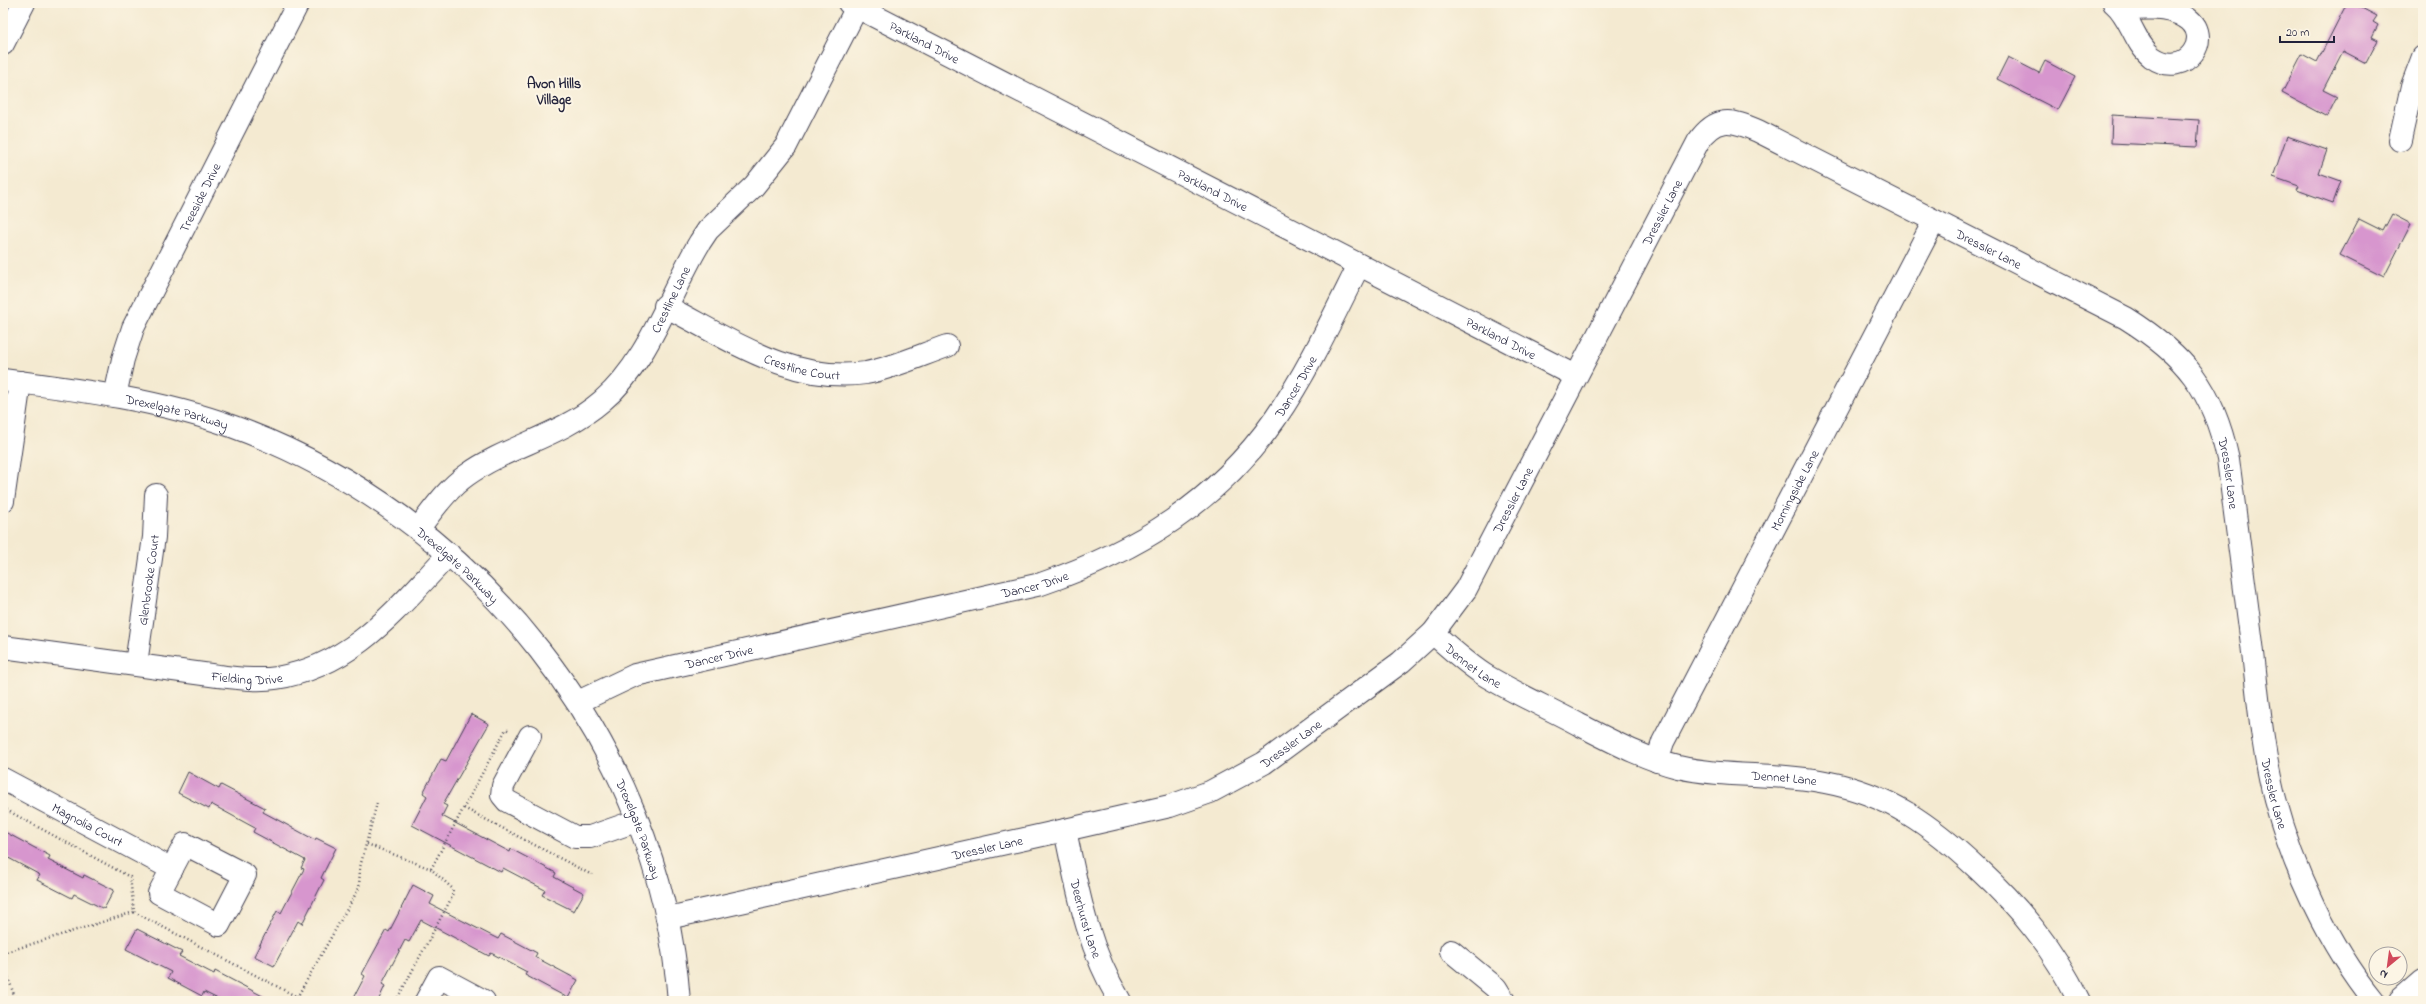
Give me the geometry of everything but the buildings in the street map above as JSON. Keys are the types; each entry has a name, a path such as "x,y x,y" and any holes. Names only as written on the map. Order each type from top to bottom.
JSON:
{"street":[{"path":"3,44 24,3"},
{"name":"Treeside Drive","path":"115,396 123,359 133,328 298,3"},
{"name":"Parkland Drive","path":"853,5 1576,376"},
{"name":"Crestline Lane","path":"418,529 438,503 467,475 483,465 561,430 604,400 634,365 692,255 708,230 758,181 786,146 853,5"},
{"path":"2400,140 2412,86 2423,57"},
{"name":"Dressler Lane","path":"668,918 1170,806 1226,785 1264,763 1369,686 1420,647 1433,633 1466,589 1698,142 1705,132 1714,125 1725,122 1740,123 2126,318 2161,341 2185,364 2208,400 2224,442 2228,459 2265,746 2275,798 2290,844 2325,924 2354,975 2374,1001"},
{"name":"Morningside Lane","path":"1657,761 1664,742 1934,221"},
{"name":"Dancer Drive","path":"578,702 635,675 1041,584 1073,573 1130,548 1169,524 1209,492 1246,455 1264,433 1303,374 1359,265"},
{"name":"Crestline Court","path":"665,306 767,359 792,367 827,374 867,372 947,346"},
{"path":"3,501 11,381"},
{"name":"Drexelgate Parkway","path":"11,381 115,396 158,404 201,416 267,440 301,456 361,488 418,529 449,554 502,605 523,629 578,702 612,764 636,821 651,862 668,918 679,1001"},
{"name":"Glenbrooke Court","path":"136,664 154,537 156,495"},
{"name":"Fielding Drive","path":"3,647 245,679 276,678 312,669 343,655 370,635 449,554"},
{"name":"Dennet Lane","path":"1433,633 1460,657 1487,676 1618,745 1657,761 1701,771 1797,777 1830,783 1869,793 1909,813 1946,840 2020,911 2058,960 2079,1001"},
{"path":"528,738 503,786 502,795 507,801 575,837 582,838 636,821"},
{"name":"Magnolia Court","path":"3,779 172,868"},
{"name":"Deerhurst Lane","path":"1065,830 1086,923 1099,963 1120,1001"},
{"path":"1451,951 1496,988 1504,1001"},
{"path":"426,1001 439,977 484,1001"},
{"path":"2400,1001 2423,981"}],"path":[{"path":"431,869 506,729 528,738"},
{"path":"296,1001 359,888 360,867 377,803"},
{"path":"464,808 592,875"},
{"path":"367,844 431,869 453,889 452,897 396,1001"},
{"path":"3,953 134,912"},
{"path":"3,962 16,1001"}],"district":[{"name":"Avon Hills Village","path":"554,92"}]}
